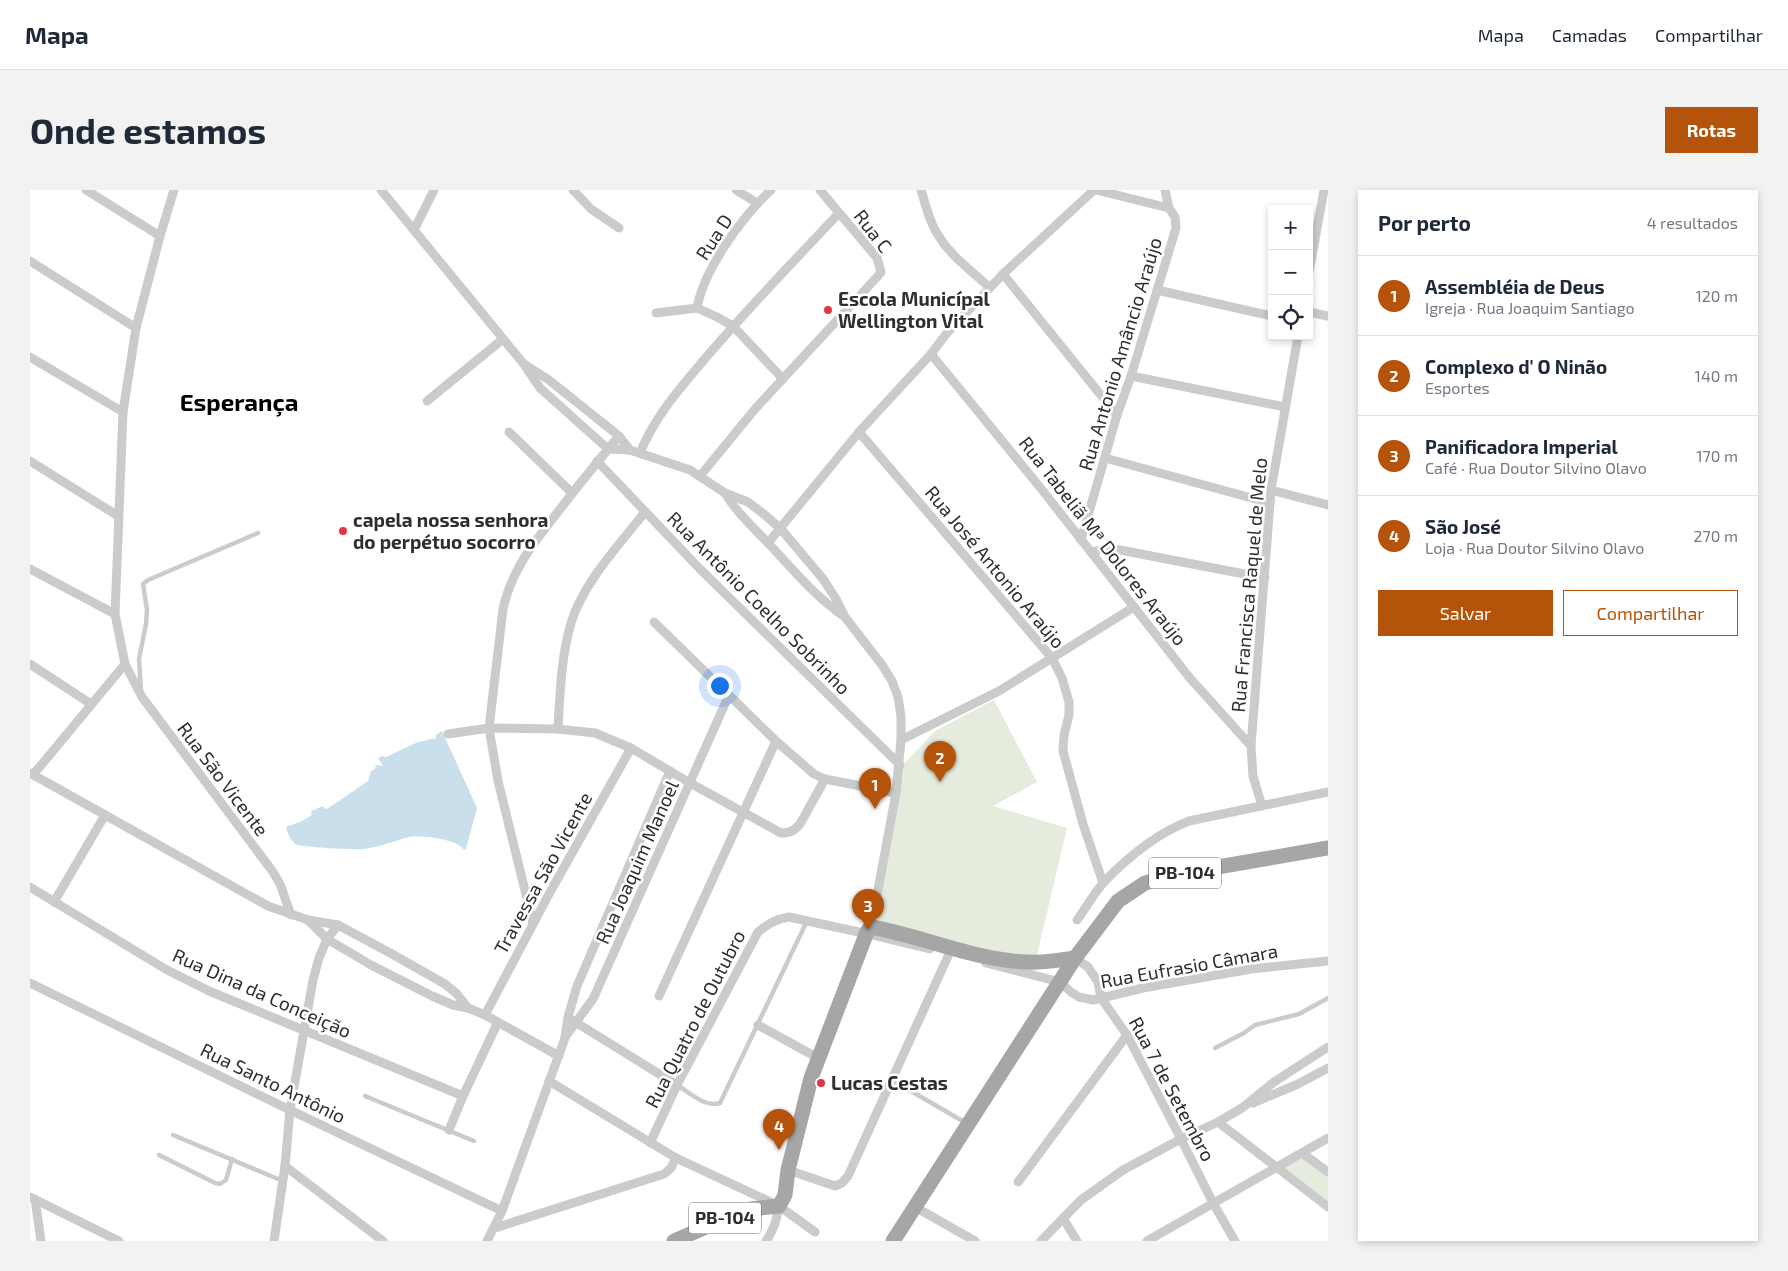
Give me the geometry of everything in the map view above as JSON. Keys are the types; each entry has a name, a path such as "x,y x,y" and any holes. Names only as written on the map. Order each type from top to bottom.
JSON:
{"main road":[{"name":"PB-104","path":"1075,958 1112,907 1145,883 1183,873 1328,848"},
{"path":"869,930 900,933 970,953 1029,962 1075,958"},
{"name":"PB-104","path":"674,1241 751,1209 779,1206 785,1195 788,1170 805,1100 818,1058 869,930"},
{"path":"893,1241 1075,958"}],"street":[{"path":"86,190 160,236"},
{"name":"Rua São Vicente","path":"174,190 136,328 122,412 115,614 125,664 142,697 273,872 280,884 291,915"},
{"path":"381,190 523,363 540,388 608,449 635,452 682,467 700,476 725,493 748,502 781,529 823,579 845,617 882,665 892,681 898,697 901,716 900,765 869,930"},
{"path":"414,230 434,190"},
{"path":"573,190 590,209 619,228"},
{"path":"736,190 757,203"},
{"name":"Rua D","path":"697,308 702,287 730,239 757,203 771,190"},
{"name":"Rua C","path":"783,379 878,276 881,268 877,258 820,190"},
{"path":"921,190 939,237 947,248 990,288"},
{"path":"768,543 859,432 931,354 947,333 1003,274 1095,190 1170,208"},
{"name":"Rua Antonio Amâncio Araújo","path":"1081,540 1117,415 1131,376 1176,228 1175,217 1170,208 1165,190"},
{"path":"1313,250 1324,190"},
{"path":"635,452 678,390 733,326 839,213"},
{"path":"30,261 136,328"},
{"path":"1003,274 1117,415"},
{"path":"1157,290 1268,315"},
{"path":"656,312 697,308 733,326 783,379 755,408 700,476"},
{"path":"1313,313 1328,316"},
{"path":"427,400 503,340"},
{"name":"Rua Francisca Raquel de Melo","path":"1262,806 1253,776 1251,746 1271,490 1297,340"},
{"name":"Rua Tabeliã Mª Dolores Araújo","path":"931,354 1031,475 1189,677 1251,746"},
{"path":"30,357 122,412"},
{"path":"523,363 549,380 619,436 635,452"},
{"path":"1131,376 1285,408"},
{"path":"509,432 572,493"},
{"name":"Rua José Antonio Araújo","path":"859,432 1052,658 1062,678 1070,702 1063,751 1083,824 1103,883"},
{"path":"533,923 498,781 489,728 500,628 507,592 520,564 537,538 619,436"},
{"path":"1105,458 1270,503"},
{"path":"30,461 118,516"},
{"name":"Rua Antônio Coelho Sobrinho","path":"597,461 698,568 900,765"},
{"path":"1271,490 1328,505"},
{"path":"725,493 741,515 826,604 845,617"},
{"path":"558,729 561,681 572,623 582,598 606,562 645,512"},
{"path":"1092,552 1108,548 1265,578"},
{"path":"30,569 115,614"},
{"path":"901,740 999,691 1134,607"},
{"path":"654,622 776,741 814,774 825,779 896,793"},
{"path":"30,664 91,704"},
{"path":"125,664 32,774 268,906 308,920 338,926 392,954 446,984 468,1008"},
{"name":"Rua Joaquim Manoel","path":"565,1038 593,999 730,695"},
{"path":"448,734 489,728 558,729 595,733 631,748 781,833 788,833 800,824 825,779"},
{"path":"659,996 776,741"},
{"name":"Travessa São Vicente","path":"485,1015 533,923 631,748"},
{"name":"Rua Joaquim Manoel","path":"487,1241 502,1211 559,1056 577,986 670,771"},
{"path":"1077,920 1103,883 1159,835 1189,822 1328,792"},
{"path":"54,902 105,815"},
{"name":"Rua Dina da Conceição","path":"30,887 167,970 200,987 463,1096"},
{"name":"Rua Quatro de Outubro","path":"650,1144 677,1084 758,932 768,924 781,918 789,917 869,930 949,954 1060,982"},
{"path":"308,920 327,939 371,965 432,996 485,1015 559,1056"},
{"path":"274,1241 285,1166 290,1110 313,980 327,939 338,926"},
{"path":"788,1170 836,1186 842,1183 848,1176 949,954"},
{"name":"Rua 7 de Setembro","path":"1075,958 1088,967 1098,982 1101,998 1126,1035 1234,1241"},
{"name":"Rua Eufrasio Câmara","path":"1060,982 1079,997 1093,1000 1143,988 1251,969 1328,961"},
{"name":"Rua Santo Antônio","path":"30,983 502,1211"},
{"path":"568,1017 677,1084"},
{"path":"449,1130 498,1022"},
{"path":"758,1025 818,1058"},
{"path":"1018,1182 1126,1035"},
{"path":"1242,1108 1274,1082 1328,1047"},
{"path":"1041,1241 1088,1195 1123,1170 1242,1108 1298,1084 1328,1068"},
{"path":"549,1081 650,1144 779,1206 816,1232"},
{"path":"1218,1122 1328,1207"},
{"path":"1147,1241 1328,1138"},
{"path":"1302,1153 1328,1172"},
{"path":"495,1228 664,1174 671,1168 676,1158"},
{"path":"285,1166 383,1241"},
{"path":"32,1198 41,1241"},
{"path":"32,1198 119,1241"},
{"path":"766,1241 777,1221 779,1206"},
{"path":"915,1207 975,1241"},
{"path":"1063,1218 1077,1241"}],"lane":[{"path":"142,697 139,659 147,610 143,584 148,580 258,533"},
{"path":"677,1084 712,1105 720,1102 807,921"},
{"path":"1215,1048 1255,1025 1299,1014 1328,998"},
{"path":"891,1079 968,1124"},
{"path":"365,1096 474,1141"},
{"path":"173,1135 283,1181"},
{"path":"159,1156 220,1184 226,1180 232,1159"}],"shaded area":[{"path":"994,700 1037,782 993,806 1067,828 1036,959 1016,959 879,923 876,905 901,767 935,731"},
{"path":"1303,1157 1328,1176 1328,1201 1284,1168"}],"water":[{"path":"442,731 477,808 466,849 464,850 455,843 422,837 409,837 364,849 306,846 295,844 292,840 286,827 312,815 311,811 323,806 327,809 368,781 371,771 375,769 376,765 383,766 378,758 386,757 418,742 436,738 436,735"}],"place":[{"name":"Escola Municípal Wellington Vital","path":"828,310"},
{"name":"capela nossa senhora do perpétuo socorro","path":"343,531"},
{"name":"Complexo d' O Ninão","path":"940,782"},
{"name":"Assembléia de Deus","path":"875,809"},
{"name":"Panificadora Imperial","path":"868,930"},
{"name":"Lucas Cestas","path":"821,1083"},
{"name":"São José","path":"779,1150"}],"district":[{"name":"Esperança","path":"239,403"}]}
